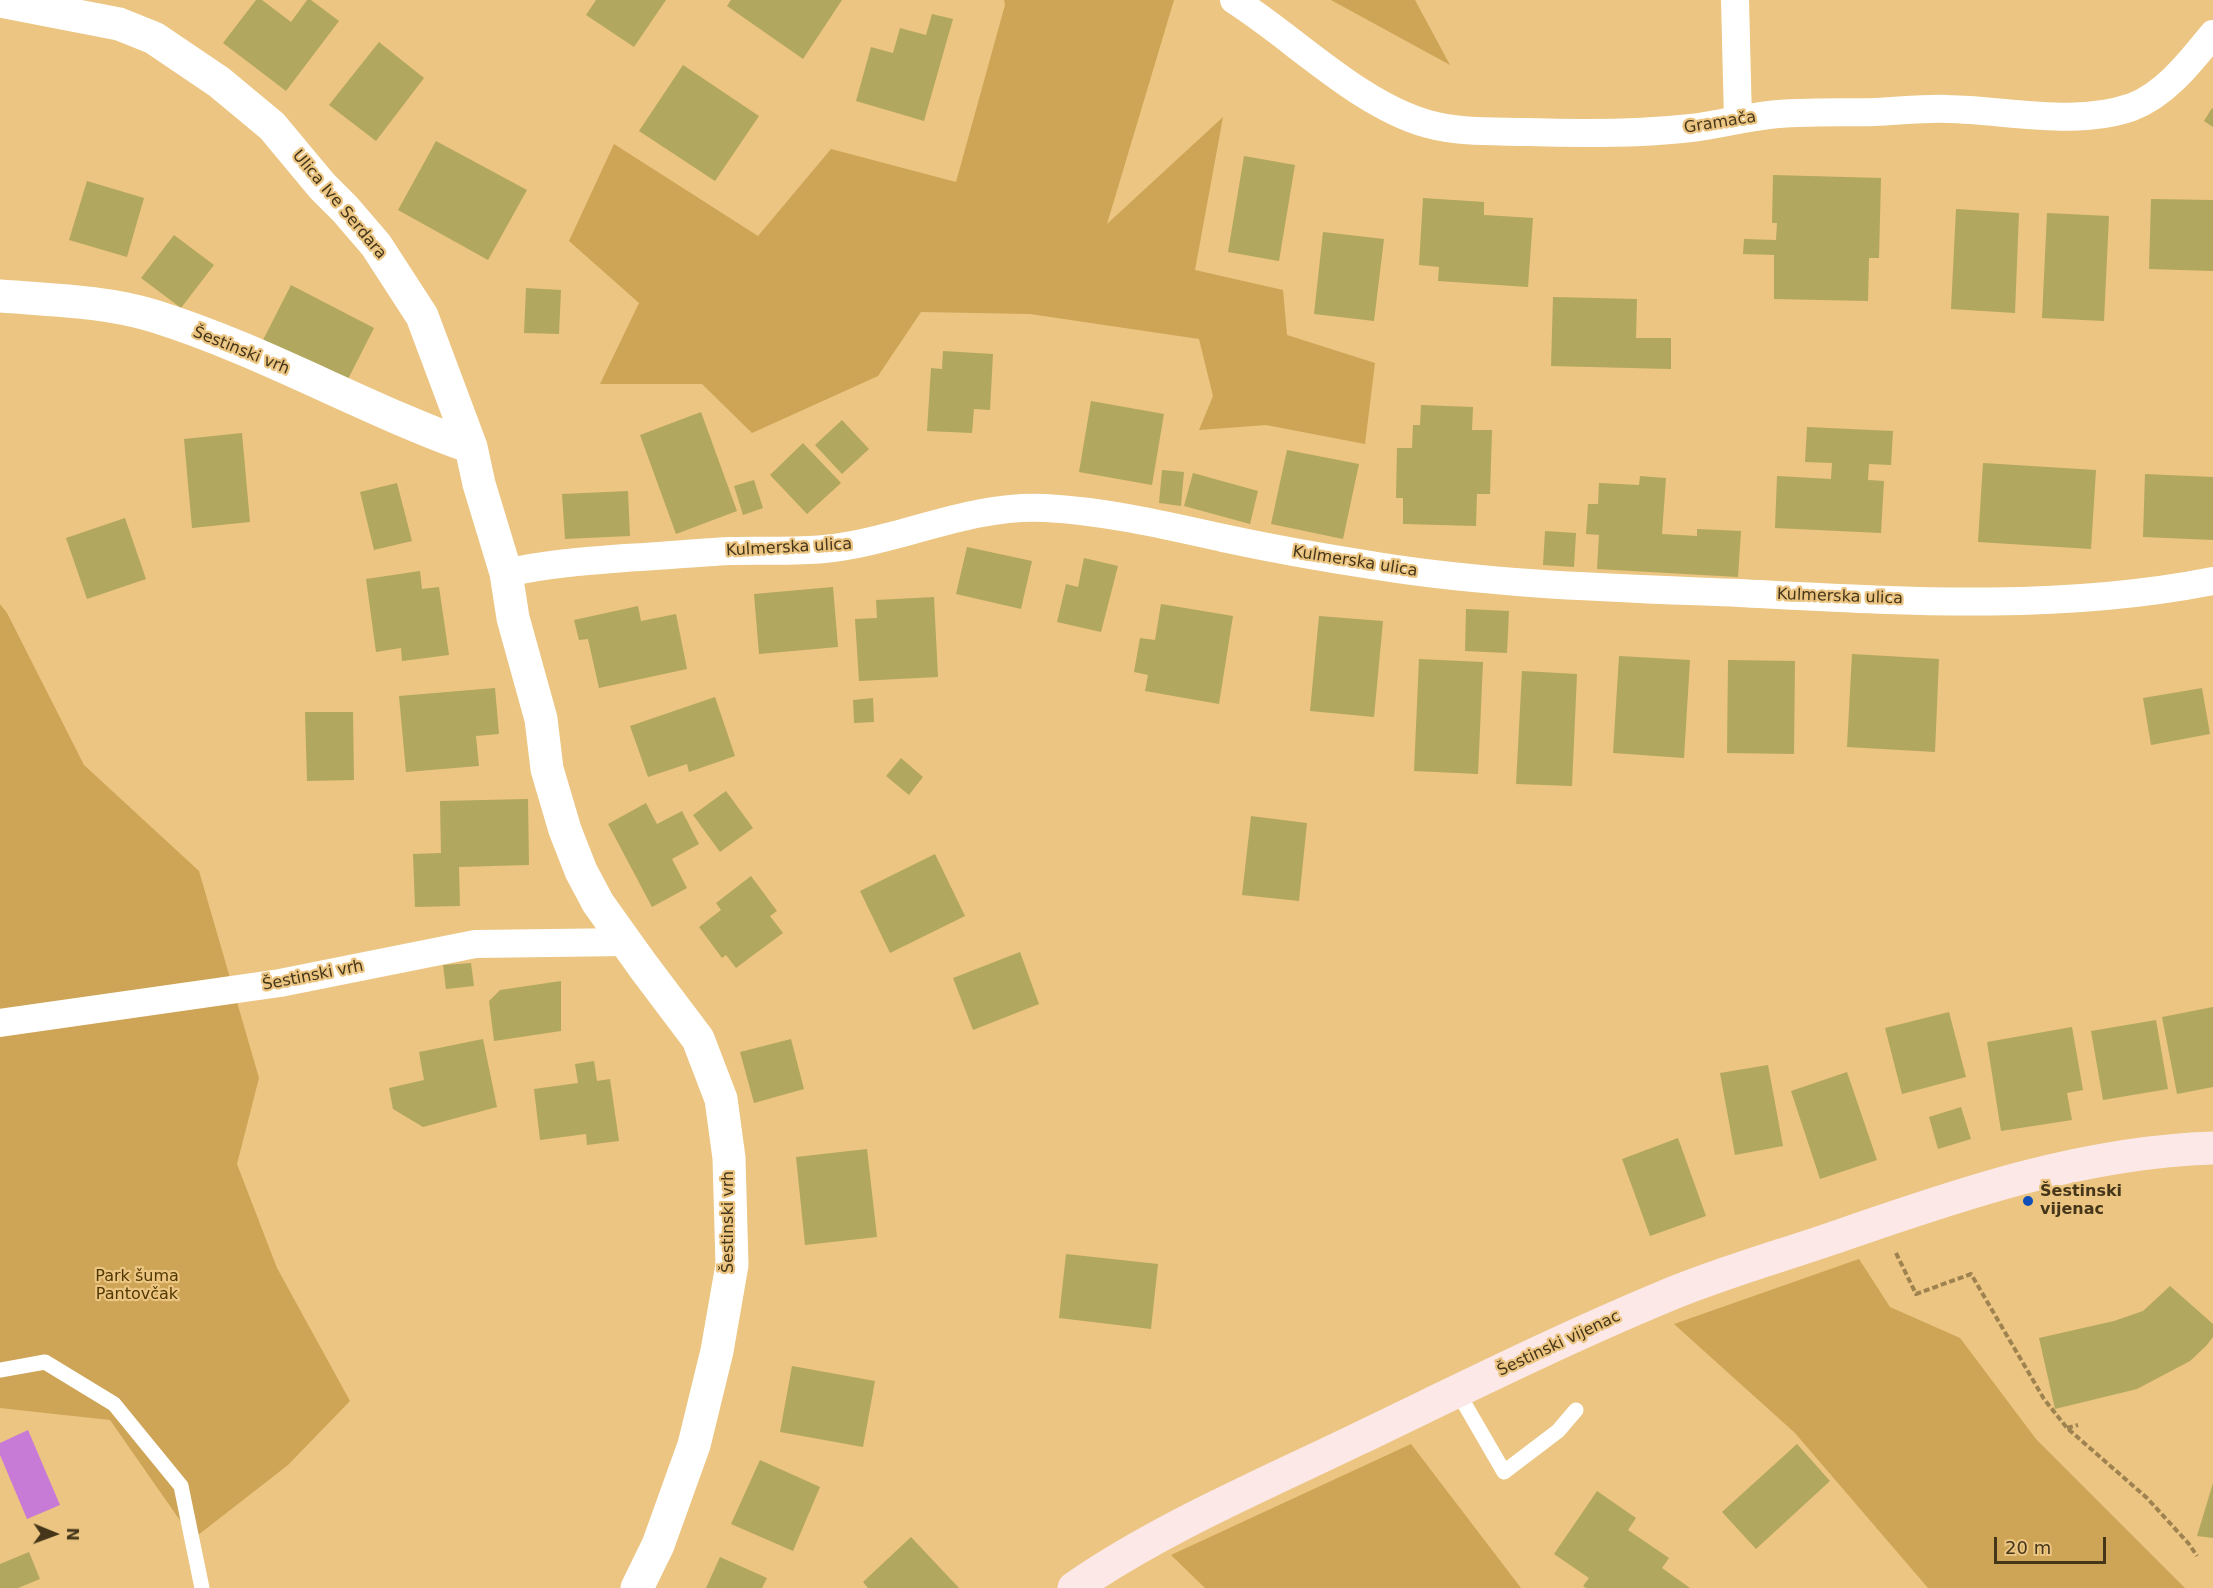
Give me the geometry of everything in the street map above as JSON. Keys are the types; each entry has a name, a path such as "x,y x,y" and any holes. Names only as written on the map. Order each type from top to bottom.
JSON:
{"main road":[{"name":"Šestinski vijenac","path":"1074,1588 1132,1550 1457,1391 1661,1298 1706,1280 1966,1193 2058,1168 2108,1158 2213,1148"}],"street":[{"name":"Gramača","path":"1234,0 1372,98 1402,115 1429,124 1459,130 1591,134 1669,130 1716,125 1770,115 1948,109 2076,116 2108,113 2133,106 2152,96 2173,79 2213,33"},
{"path":"1735,0 1738,120"},
{"name":"Ulica Ive Serdara","path":"0,1 119,24 154,38 219,82 272,126 322,186 376,245 422,316 471,447 506,573"},
{"name":"Šestinski vrh","path":"0,296 95,303 153,316 226,343 428,432 471,447"},
{"name":"Kulmerska ulica","path":"506,573 537,566 600,560 731,551 823,549 857,544 970,515 1039,507 1069,509 1146,522 1319,557 1426,574 1554,584 1954,601 2107,597 2169,590 2213,581"},
{"name":"Šestinski vrh","path":"506,573 513,618 541,719 547,769 565,830 585,879 598,903 698,1039 721,1100 729,1158 732,1265 717,1351 694,1445 658,1545 637,1588"},
{"name":"Šestinski vrh","path":"0,1023 280,983 475,944 627,942"}],"lane":[{"path":"0,1370 45,1362 114,1404 181,1486 202,1588"},
{"path":"1457,1391 1504,1472 1558,1431 1576,1410"}],"path":[{"path":"1896,1252 1916,1294 1971,1274 2044,1399 2067,1428 2147,1498 2197,1556"},
{"path":"2067,1428 2078,1425"}],"green space":[{"path":"1004,0 1174,0 1107,224 1223,117 1195,270 1283,290 1287,335 1375,363 1365,444 1266,425 1199,430 1213,396 1199,339 1030,314 921,312 878,376 752,433 702,384 600,384 639,303 569,241 614,144 758,236 831,149 956,182 1005,5"},
{"path":"1331,0 1415,0 1450,65"},
{"name":"Park šuma Pantovčak","path":"0,604 7,613 84,765 199,871 259,1078 237,1164 277,1268 350,1401 288,1465 193,1539 110,1420 0,1408"},
{"path":"1859,1259 1890,1307 1960,1338 2036,1439 2185,1588 1928,1588 1795,1433 1674,1324"},
{"path":"1411,1444 1521,1588 1205,1588 1171,1555"}],"shaded area":[{"path":"28,1430 60,1505 27,1519 0,1455 0,1443"}],"building":[{"path":"256,0 262,0 291,22 307,0 311,0 339,21 286,91 223,43"},
{"path":"596,0 666,0 634,47 586,15"},
{"path":"731,0 842,0 803,59 727,6"},
{"path":"932,14 953,19 924,121 856,101 871,47 893,53 900,28 926,35"},
{"path":"379,42 424,78 376,141 329,105"},
{"path":"683,65 759,116 715,181 639,131"},
{"path":"2213,109 2213,127 2204,121"},
{"path":"436,141 527,190 488,260 398,210"},
{"path":"1244,156 1295,165 1279,261 1228,252"},
{"path":"1773,175 1881,178 1879,258 1869,258 1868,301 1774,299 1774,255 1743,254 1744,239 1776,240 1777,223 1772,223"},
{"path":"87,181 144,198 127,257 69,240"},
{"path":"1423,198 1484,202 1484,215 1533,218 1528,287 1438,281 1439,267 1419,265"},
{"path":"2151,199 2213,200 2213,271 2149,269"},
{"path":"1956,209 2019,213 2015,313 1951,309"},
{"path":"2047,213 2109,216 2104,321 2042,318"},
{"path":"1323,232 1384,239 1374,321 1314,314"},
{"path":"174,235 214,265 181,308 141,278"},
{"path":"291,285 374,328 346,383 263,340"},
{"path":"526,288 561,290 559,334 524,333"},
{"path":"1553,297 1637,299 1636,338 1671,338 1671,369 1551,366"},
{"path":"943,351 993,354 990,410 974,409 972,433 927,431 931,368 942,369"},
{"path":"1091,401 1164,414 1152,485 1079,472"},
{"path":"1421,405 1473,407 1472,430 1492,430 1490,494 1477,494 1476,526 1403,524 1403,498 1396,498 1397,448 1412,448 1413,425 1420,425"},
{"path":"701,412 737,511 676,534 640,435"},
{"path":"842,420 869,449 842,474 815,445"},
{"path":"1807,427 1893,431 1891,465 1869,464 1868,480 1884,481 1881,533 1775,528 1777,476 1831,479 1832,463 1805,462"},
{"path":"242,433 250,522 192,528 184,439"},
{"path":"803,443 841,483 807,514 770,475"},
{"path":"1287,450 1359,464 1343,539 1271,524"},
{"path":"1983,463 2096,470 2091,549 1978,542"},
{"path":"1162,470 1184,472 1181,506 1159,503"},
{"path":"1193,473 1258,491 1250,524 1184,506"},
{"path":"2145,474 2213,477 2213,540 2143,537"},
{"path":"1640,476 1666,478 1662,534 1697,536 1697,529 1741,531 1738,577 1597,569 1599,535 1586,534 1588,504 1598,504 1599,483 1639,485"},
{"path":"754,480 763,508 743,515 734,486"},
{"path":"397,483 412,541 374,550 360,492"},
{"path":"628,491 630,536 565,539 562,494"},
{"path":"125,518 146,579 87,599 66,538"},
{"path":"1545,531 1576,533 1574,567 1543,565"},
{"path":"967,547 1032,561 1021,609 956,594"},
{"path":"1084,558 1118,566 1101,632 1057,622 1066,584 1078,587"},
{"path":"420,571 422,589 439,587 449,655 402,661 401,648 376,652 366,579"},
{"path":"833,587 838,647 759,654 754,594"},
{"path":"934,597 938,677 859,681 855,619 877,618 876,600"},
{"path":"1161,604 1233,616 1219,704 1145,691 1148,675 1134,672 1140,638 1155,640"},
{"path":"638,606 641,621 676,614 687,669 599,688 588,639 579,640 574,620"},
{"path":"1466,609 1509,611 1507,653 1465,651"},
{"path":"1319,616 1383,621 1374,717 1310,711"},
{"path":"1852,654 1939,659 1935,752 1847,747"},
{"path":"1619,656 1690,660 1684,758 1613,753"},
{"path":"1419,659 1483,662 1478,774 1414,771"},
{"path":"1728,660 1795,661 1794,754 1727,753"},
{"path":"1522,671 1577,674 1572,786 1516,784"},
{"path":"495,688 499,734 476,736 479,766 406,772 399,696"},
{"path":"2202,688 2210,734 2151,745 2143,698"},
{"path":"715,697 735,756 689,772 687,764 648,777 630,726"},
{"path":"873,698 874,722 854,723 853,700"},
{"path":"305,712 353,712 354,780 307,781"},
{"path":"901,758 923,777 909,795 886,776"},
{"path":"726,791 753,828 720,852 693,815"},
{"path":"528,799 529,865 459,867 460,906 415,907 413,854 441,853 440,801"},
{"path":"646,803 657,824 682,811 699,844 672,859 687,888 652,907 608,824"},
{"path":"1251,816 1307,823 1299,901 1242,895"},
{"path":"935,854 965,916 890,953 860,891"},
{"path":"751,876 777,911 770,916 783,933 736,968 726,955 722,958 699,927 721,910 716,903"},
{"path":"1020,952 1039,1004 973,1030 953,978"},
{"path":"471,963 474,986 446,989 443,965"},
{"path":"561,981 561,1031 494,1041 489,1001 500,990"},
{"path":"2213,1007 2213,1087 2177,1094 2162,1017"},
{"path":"1949,1012 1966,1077 1902,1094 1885,1028"},
{"path":"2156,1020 2168,1089 2103,1100 2091,1031"},
{"path":"2072,1027 2083,1090 2067,1093 2072,1120 2001,1131 1987,1042"},
{"path":"483,1039 497,1107 423,1127 393,1109 389,1088 424,1080 419,1052"},
{"path":"791,1039 804,1089 754,1103 740,1052"},
{"path":"594,1061 597,1081 610,1079 619,1141 587,1145 586,1134 540,1140 534,1089 578,1083 575,1064"},
{"path":"1768,1065 1783,1146 1735,1155 1720,1073"},
{"path":"1847,1072 1877,1160 1820,1179 1791,1091"},
{"path":"1961,1107 1971,1139 1938,1149 1929,1117"},
{"path":"1678,1138 1706,1216 1650,1236 1622,1159"},
{"path":"867,1149 877,1237 805,1245 796,1157"},
{"path":"1066,1254 1158,1264 1151,1329 1059,1318"},
{"path":"2170,1286 2213,1324 2213,1337 2206,1346 2190,1361 2137,1389 2055,1409 2039,1338 2114,1321 2143,1311"},
{"path":"792,1366 875,1381 863,1447 780,1432"},
{"path":"1797,1444 1830,1481 1756,1549 1722,1512"},
{"path":"760,1460 820,1487 793,1551 731,1524"},
{"path":"2213,1483 2213,1538 2197,1536"},
{"path":"1597,1491 1636,1518 1628,1530 1669,1558 1662,1568 1690,1588 1586,1588 1583,1586 1589,1578 1554,1554"},
{"path":"911,1537 959,1588 868,1588 863,1582"},
{"path":"29,1552 40,1579 18,1588 0,1588 0,1564"},
{"path":"720,1557 767,1578 762,1588 706,1588"}],"place":[{"name":"Šestinski vijenac","path":"2028,1201"}]}
